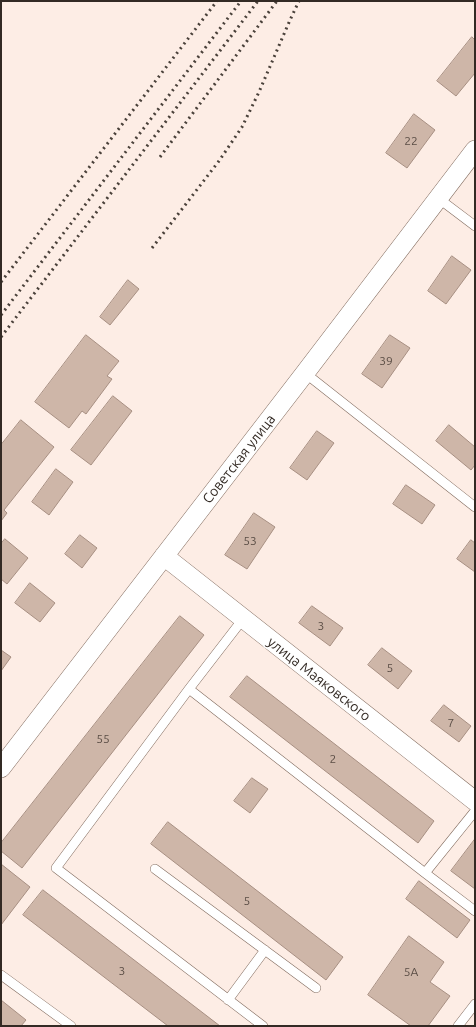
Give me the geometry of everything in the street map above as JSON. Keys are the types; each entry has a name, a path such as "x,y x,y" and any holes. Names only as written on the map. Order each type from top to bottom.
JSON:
{"street":[{"name":"Советская улица","path":"1,768 475,150"},
{"name":"улица Маяковского","path":"164,556 475,801"}],"lane":[{"path":"438,198 475,226"},
{"path":"305,373 475,507"},
{"path":"243,619 56,868 262,1026"},
{"path":"189,689 475,911"},
{"path":"425,873 475,811"},
{"path":"155,869 316,988"},
{"path":"228,1000 265,950"},
{"path":"1,975 72,1026"},
{"path":"458,1026 475,1004"}],"building":[{"path":"472,37 475,40 475,73 456,96 437,81"},
{"path":"414,114 435,130 407,168 386,153"},
{"path":"452,256 471,270 446,304 428,291"},
{"path":"128,280 139,289 110,325 100,317"},
{"path":"86,335 119,361 107,376 112,379 86,414 82,411 69,428 35,402"},
{"path":"390,335 410,348 382,388 362,374"},
{"path":"113,396 132,411 91,465 71,450"},
{"path":"21,420 54,447 4,510 7,513 1,521 1,445"},
{"path":"449,425 475,447 475,465 471,470 436,441"},
{"path":"317,431 334,443 307,480 290,468"},
{"path":"56,469 73,482 49,515 32,502"},
{"path":"406,485 435,505 422,524 393,504"},
{"path":"254,513 275,527 247,569 225,555"},
{"path":"80,535 97,548 82,568 65,554"},
{"path":"5,539 28,558 7,584 1,579 1,544"},
{"path":"471,540 475,543 475,572 457,559"},
{"path":"30,583 55,603 40,622 15,603"},
{"path":"312,606 343,628 330,646 299,623"},
{"path":"180,616 204,635 22,868 1,851 1,843"},
{"path":"382,648 412,671 398,689 368,665"},
{"path":"1,650 11,657 1,671"},
{"path":"247,676 434,821 418,843 230,697"},
{"path":"444,705 471,726 459,742 431,721"},
{"path":"252,778 268,789 250,813 234,801"},
{"path":"168,822 343,957 326,980 151,844"},
{"path":"475,839 475,889 451,871"},
{"path":"1,864 30,887 1,925"},
{"path":"419,881 470,920 457,938 406,899"},
{"path":"43,890 220,1026 168,1026 23,915"},
{"path":"409,936 444,962 430,982 450,996 428,1026 411,1026 368,995"},
{"path":"1,1000 26,1020 21,1026 1,1026"}],"railway":[{"path":"1,282 217,1"},
{"path":"1,315 241,1"},
{"path":"1,337 258,1"},
{"path":"160,157 277,1"},
{"path":"152,248 219,161 242,127 299,1"}]}
